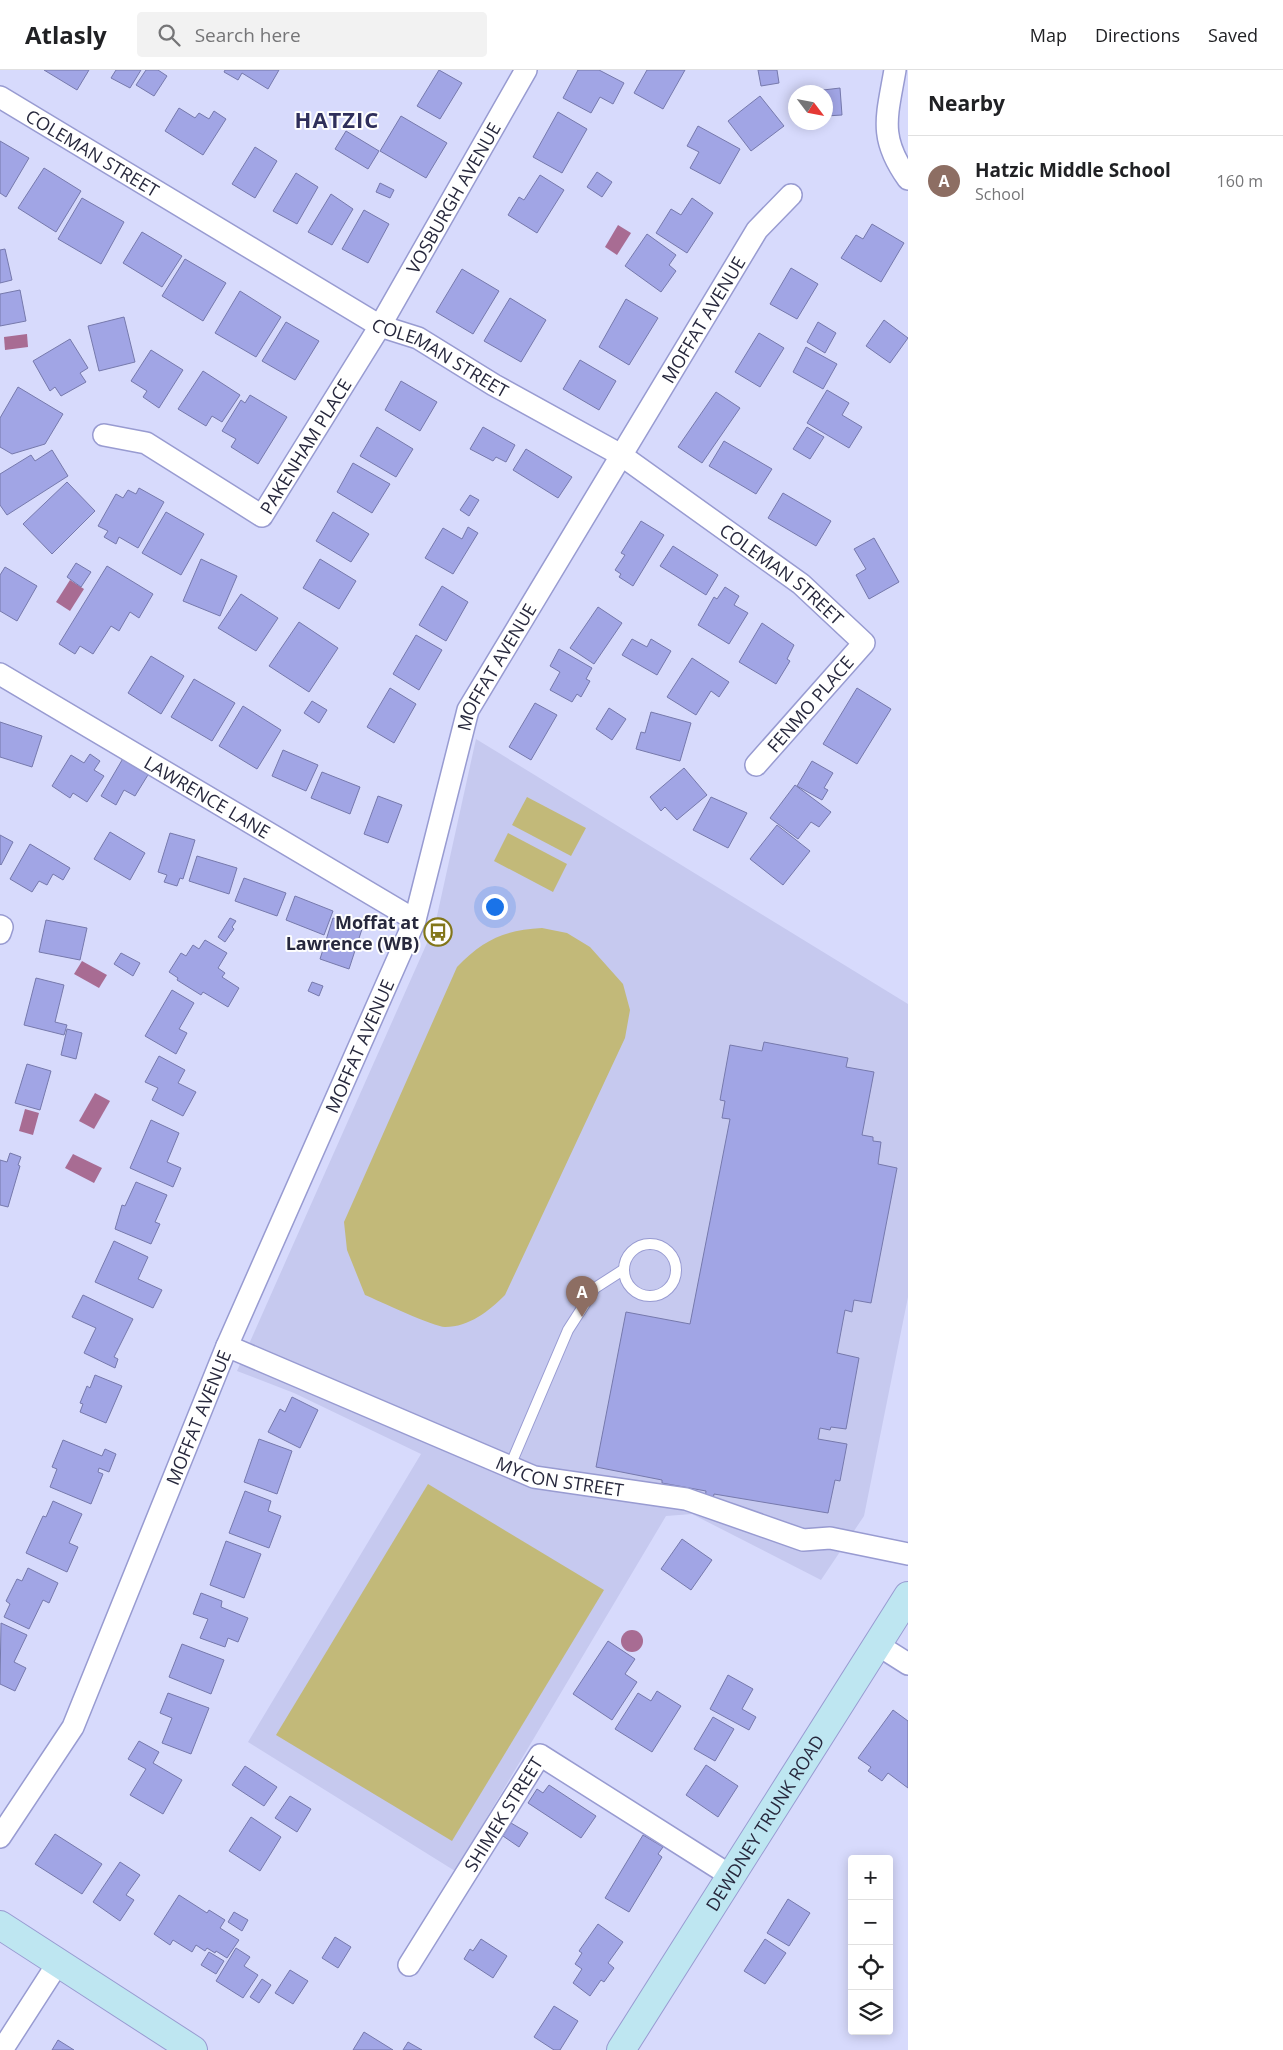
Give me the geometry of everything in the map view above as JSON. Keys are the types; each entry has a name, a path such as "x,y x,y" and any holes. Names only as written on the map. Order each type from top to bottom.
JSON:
{"main road":[{"name":"DEWDNEY TRUNK ROAD","path":"621,2050 908,1596"},
{"path":"0,1925 193,2050"}],"street":[{"name":"VOSBURGH AVENUE","path":"380,326 526,70"},
{"path":"895,70 887,118 887,138 896,163 908,179"},
{"name":"COLEMAN STREET","path":"0,97 380,326 418,338 494,385 621,455 801,584 864,643"},
{"name":"MOFFAT AVENUE","path":"0,1837 73,1727 227,1346 415,920 468,710 757,230 791,195"},
{"name":"PAKENHAM PLACE","path":"104,435 146,443 262,516 380,326"},
{"name":"FENMO PLACE","path":"756,765 864,643"},
{"name":"LAWRENCE LANE","path":"0,674 415,920"},
{"path":"0,926 2,927 0,933"},
{"name":"MYCON STREET","path":"227,1346 534,1477 686,1499 803,1540 830,1538 908,1554"},
{"path":"878,1645 908,1664"},
{"name":"SHIMEK STREET","path":"410,1965 540,1755 731,1876"},
{"path":"2,2050 58,1963"}],"lane":[{"path":"510,1466 568,1330 595,1288 623,1270 629,1253 643,1244 661,1245 668,1250 676,1266 673,1282 668,1289 652,1296 635,1292 629,1286 623,1270"}],"shaded area":[{"path":"618,225 631,233 617,255 605,247"},
{"path":"27,334 28,347 5,350 4,337"},
{"path":"70,580 84,589 70,611 56,602"},
{"path":"476,739 908,1004 908,1297 864,1516 821,1580 692,1514 666,1516 455,1871 248,1742 421,1454 294,1393 237,1371 435,925"},
{"path":"527,797 586,828 571,856 512,825"},
{"path":"508,833 567,864 553,892 494,861"},
{"path":"542,928 567,933 590,947 623,984 630,1010 625,1038 505,1295 492,1307 470,1321 454,1326 439,1326 365,1295 347,1250 344,1222 457,967 485,943 495,938 516,931"},
{"path":"82,961 107,975 99,988 74,974"},
{"path":"95,1093 110,1101 94,1129 79,1121"},
{"path":"25,1109 39,1113 33,1135 19,1131"},
{"path":"73,1154 102,1168 94,1183 65,1168"},
{"path":"428,1484 604,1590 452,1841 276,1735"},
{"path":"632,1630 640,1633 643,1641 640,1649 632,1652 624,1649 621,1641 624,1633"}],"building":[{"path":"44,70 89,70 77,90"},
{"path":"116,70 141,70 130,88 111,78"},
{"path":"146,70 158,70 167,76 154,96 136,85"},
{"path":"225,70 279,70 268,89 242,73 238,80 224,72"},
{"path":"439,70 462,83 440,119 417,106"},
{"path":"578,70 599,70 624,83 613,104 600,97 591,113 563,98"},
{"path":"647,70 685,70 663,109 634,93"},
{"path":"758,70 777,70 779,83 761,86"},
{"path":"840,88 842,115 833,116 833,89"},
{"path":"760,96 784,126 751,151 728,121"},
{"path":"179,108 195,118 199,113 209,119 214,111 226,119 203,155 165,131"},
{"path":"558,112 587,129 562,173 533,157"},
{"path":"401,116 447,143 426,178 380,151"},
{"path":"698,126 740,149 720,184 690,168 699,152 687,146"},
{"path":"346,131 379,151 368,169 335,149"},
{"path":"0,141 29,158 6,197 0,193"},
{"path":"255,147 277,161 255,198 232,184"},
{"path":"44,168 81,191 56,232 18,208"},
{"path":"597,172 612,182 602,197 587,187"},
{"path":"296,173 318,187 297,224 273,211"},
{"path":"540,175 564,190 537,233 508,215 519,197 524,200"},
{"path":"380,183 394,190 390,198 376,192"},
{"path":"331,194 353,209 332,245 308,232"},
{"path":"82,198 124,222 101,264 58,239"},
{"path":"692,198 713,213 687,253 656,233 671,209 681,215"},
{"path":"364,210 389,224 368,263 342,249"},
{"path":"872,224 904,243 881,282 841,258 856,235 863,239"},
{"path":"142,232 182,256 162,287 123,263"},
{"path":"647,234 676,255 669,265 676,271 661,292 625,266"},
{"path":"5,249 12,280 0,283 0,250"},
{"path":"185,259 226,283 203,321 162,296"},
{"path":"791,268 818,284 797,319 770,304"},
{"path":"462,269 499,291 473,334 436,312"},
{"path":"20,290 26,321 0,326 0,294"},
{"path":"240,291 281,317 256,357 215,333"},
{"path":"510,298 546,320 521,362 484,341"},
{"path":"626,299 658,318 629,365 599,347"},
{"path":"124,317 135,362 99,371 88,326"},
{"path":"884,320 908,338 890,363 866,346"},
{"path":"286,322 319,341 295,380 262,361"},
{"path":"818,322 836,333 825,353 807,342"},
{"path":"759,333 784,348 760,387 735,372"},
{"path":"70,339 88,368 80,373 86,382 61,396 55,387 50,391 33,361"},
{"path":"806,347 837,364 823,389 793,372"},
{"path":"151,350 183,370 159,408 143,397 147,391 131,381"},
{"path":"580,360 616,381 599,410 563,389"},
{"path":"203,371 240,395 222,422 212,416 206,426 178,409"},
{"path":"401,381 437,402 420,431 385,410"},
{"path":"18,387 63,414 45,444 12,454 0,447 0,418"},
{"path":"827,390 849,403 842,415 862,427 849,448 807,423"},
{"path":"716,392 740,408 702,463 678,447"},
{"path":"250,395 287,417 258,464 231,447 236,439 222,431 241,400 245,403"},
{"path":"377,427 413,449 396,477 360,456"},
{"path":"483,427 515,445 506,462 496,457 493,461 470,449"},
{"path":"807,427 824,437 810,459 793,449"},
{"path":"724,441 772,469 756,494 709,466"},
{"path":"526,449 572,477 558,498 513,470"},
{"path":"52,450 68,476 7,515 0,505 0,474 31,455 35,461"},
{"path":"353,463 390,484 372,513 337,492"},
{"path":"67,482 95,511 52,554 23,524"},
{"path":"139,488 164,502 138,548 119,537 116,544 104,537 108,531 98,526 116,494 123,498 128,490 136,494"},
{"path":"783,493 831,521 816,546 768,518"},
{"path":"470,495 479,500 469,516 460,510"},
{"path":"166,512 204,534 181,575 142,553"},
{"path":"333,512 369,534 351,562 316,541"},
{"path":"641,521 664,535 633,586 619,577 621,574 615,570 625,555 621,553"},
{"path":"468,527 478,533 453,574 425,558 443,528 462,539"},
{"path":"874,538 899,582 869,599 856,575 866,569 854,549"},
{"path":"673,546 718,575 706,595 660,566"},
{"path":"201,559 237,576 220,616 183,601"},
{"path":"320,559 356,581 339,609 303,588"},
{"path":"76,563 91,572 81,587 67,577"},
{"path":"107,566 153,594 139,618 130,612 119,631 111,626 93,654 80,646 75,654 59,644"},
{"path":"5,567 37,586 17,621 0,611 0,575"},
{"path":"442,586 468,602 446,641 419,625"},
{"path":"725,587 739,596 734,605 748,613 729,644 698,625 714,597 717,599"},
{"path":"241,594 278,618 256,651 218,628"},
{"path":"598,607 622,623 594,664 570,648"},
{"path":"299,622 338,648 309,692 269,666"},
{"path":"762,623 794,645 787,659 790,661 776,684 739,662"},
{"path":"416,635 442,650 419,690 393,674"},
{"path":"632,639 647,647 651,639 671,651 657,675 622,655"},
{"path":"559,649 592,668 586,679 590,681 581,697 577,694 572,702 550,690 560,672 550,666"},
{"path":"151,656 184,676 161,714 128,693"},
{"path":"692,658 729,682 719,697 711,691 696,715 667,697"},
{"path":"194,679 235,703 212,741 171,717"},
{"path":"390,688 416,704 394,743 367,727"},
{"path":"857,688 891,709 857,764 823,744"},
{"path":"312,701 327,710 319,723 304,713"},
{"path":"535,703 557,715 531,760 509,747"},
{"path":"243,706 281,730 257,769 219,746"},
{"path":"609,708 626,719 612,740 596,729"},
{"path":"651,712 691,723 680,761 636,749 641,732 645,733"},
{"path":"0,722 42,736 32,767 0,757"},
{"path":"283,750 318,765 306,791 272,776"},
{"path":"90,754 100,761 94,770 104,776 87,802 73,793 70,798 52,786 71,755 84,763"},
{"path":"125,755 151,770 135,796 124,790 116,805 101,796"},
{"path":"812,761 833,773 824,788 828,790 822,800 797,786"},
{"path":"684,768 707,795 677,820 665,807 661,811 650,797"},
{"path":"322,772 360,787 350,814 311,798"},
{"path":"795,785 831,812 819,827 811,822 798,839 770,818"},
{"path":"378,796 402,805 388,843 364,834"},
{"path":"711,797 747,813 728,848 693,830"},
{"path":"777,825 810,851 783,885 750,859"},
{"path":"110,832 145,853 130,880 94,859"},
{"path":"170,833 195,840 183,879 180,878 177,886 164,882 167,875 158,872"},
{"path":"0,835 13,842 1,865 0,864"},
{"path":"30,844 70,868 63,880 53,874 47,885 39,881 32,892 10,879"},
{"path":"197,856 237,868 229,894 189,881"},
{"path":"244,878 286,893 277,916 235,901"},
{"path":"295,896 333,911 324,935 286,920"},
{"path":"230,918 236,921 232,927 234,929 225,942 218,937"},
{"path":"333,918 363,926 349,969 320,959"},
{"path":"46,920 87,928 80,960 39,952"},
{"path":"205,940 227,953 218,968 225,973 222,977 239,988 228,1007 203,992 201,995 177,980 178,978 169,972 181,953 186,956 193,945 199,949"},
{"path":"121,953 140,963 133,976 114,964"},
{"path":"36,978 64,985 55,1022 67,1025 64,1035 24,1025"},
{"path":"312,982 323,986 319,996 308,991"},
{"path":"172,990 194,1003 179,1029 187,1033 176,1054 145,1036"},
{"path":"67,1029 82,1033 76,1059 61,1055"},
{"path":"764,1042 848,1058 846,1067 874,1072 862,1135 873,1137 873,1141 881,1142 878,1164 897,1168 871,1303 854,1300 852,1312 845,1310 837,1353 859,1358 846,1429 831,1427 830,1430 820,1428 818,1439 847,1444 840,1481 835,1480 828,1513 714,1494 713,1500 705,1499 706,1491 662,1483 662,1480 596,1467 626,1312 690,1324 730,1119 722,1118 725,1101 720,1100 730,1045 762,1051"},
{"path":"159,1056 185,1070 178,1083 196,1092 183,1116 152,1100 158,1088 145,1082"},
{"path":"27,1064 51,1071 40,1110 15,1103"},
{"path":"151,1120 179,1133 167,1162 181,1168 173,1187 130,1168"},
{"path":"10,1153 21,1157 8,1207 0,1205 0,1160 7,1162"},
{"path":"136,1182 167,1195 155,1222 160,1224 151,1244 115,1229 122,1205 125,1206"},
{"path":"114,1241 148,1257 138,1279 162,1290 153,1308 95,1282"},
{"path":"83,1295 133,1319 114,1357 118,1359 115,1368 84,1353 96,1328 72,1317"},
{"path":"95,1375 122,1386 106,1423 80,1412 83,1404 80,1403 87,1386 90,1388"},
{"path":"292,1397 318,1410 300,1448 268,1432 280,1409 285,1412"},
{"path":"259,1439 292,1451 277,1494 244,1482"},
{"path":"63,1440 102,1456 105,1449 116,1454 109,1472 99,1468 98,1472 103,1474 91,1504 50,1487 57,1469 52,1467"},
{"path":"245,1491 271,1501 268,1511 281,1516 269,1548 229,1533"},
{"path":"53,1501 82,1514 69,1543 78,1547 67,1572 26,1553 43,1516 46,1517"},
{"path":"682,1539 712,1560 691,1590 661,1569"},
{"path":"226,1541 261,1554 244,1598 210,1585"},
{"path":"28,1568 58,1583 49,1603 43,1600 29,1629 4,1617 10,1604 6,1601 17,1579 22,1581"},
{"path":"201,1593 222,1601 221,1607 248,1618 238,1642 228,1638 225,1647 200,1638 208,1619 193,1614"},
{"path":"1,1623 27,1635 14,1662 26,1668 15,1691 0,1684"},
{"path":"608,1641 635,1659 625,1674 637,1682 612,1720 573,1694"},
{"path":"182,1644 224,1660 211,1694 169,1677"},
{"path":"728,1675 753,1689 742,1709 756,1717 749,1730 710,1709"},
{"path":"657,1691 681,1706 652,1752 615,1729 638,1693 651,1701"},
{"path":"168,1693 209,1708 191,1754 162,1743 172,1718 160,1713"},
{"path":"893,1710 908,1721 908,1788 888,1773 882,1781 868,1771 871,1767 858,1758"},
{"path":"713,1717 734,1729 715,1761 694,1749"},
{"path":"139,1741 159,1752 153,1763 182,1780 163,1814 130,1795 146,1769 128,1759"},
{"path":"706,1765 738,1786 718,1817 686,1795"},
{"path":"245,1766 277,1787 264,1806 232,1785"},
{"path":"549,1785 596,1816 581,1838 528,1803 537,1789 543,1793"},
{"path":"290,1796 311,1809 297,1832 275,1818"},
{"path":"251,1817 281,1837 260,1871 229,1851"},
{"path":"511,1823 528,1833 519,1847 503,1836"},
{"path":"55,1834 102,1864 82,1894 35,1864"},
{"path":"643,1835 663,1847 658,1854 662,1857 629,1912 605,1898"},
{"path":"120,1862 140,1875 126,1895 134,1900 120,1921 93,1902"},
{"path":"179,1895 207,1913 209,1910 225,1920 220,1928 239,1940 227,1958 216,1951 215,1953 207,1948 205,1951 196,1945 192,1952 173,1940 170,1945 154,1934"},
{"path":"788,1899 810,1913 789,1946 767,1933"},
{"path":"234,1912 248,1920 242,1931 228,1922"},
{"path":"598,1924 623,1942 608,1963 614,1968 604,1982 601,1980 590,1996 573,1983 582,1969 575,1964 582,1953 579,1951"},
{"path":"335,1937 351,1947 338,1968 322,1958"},
{"path":"481,1939 507,1956 493,1978 464,1959 470,1949 473,1951"},
{"path":"765,1939 786,1953 765,1984 744,1971"},
{"path":"236,1948 250,1957 244,1966 258,1975 243,1998 216,1981"},
{"path":"209,1952 224,1961 216,1974 201,1965"},
{"path":"290,1970 308,1981 293,2004 275,1993"},
{"path":"262,1979 271,1985 259,2003 250,1997"},
{"path":"554,2006 578,2021 560,2050 554,2050 534,2037"},
{"path":"364,2032 393,2050 353,2050"},
{"path":"58,2040 74,2050 52,2050"},
{"path":"408,2042 422,2050 403,2050"}],"place":[{"name":"Moffat at Lawrence (WB)","path":"438,932"},
{"name":"Hatzic Middle School","path":"582,1317"}],"district":[{"name":"HATZIC","path":"337,119"}]}
